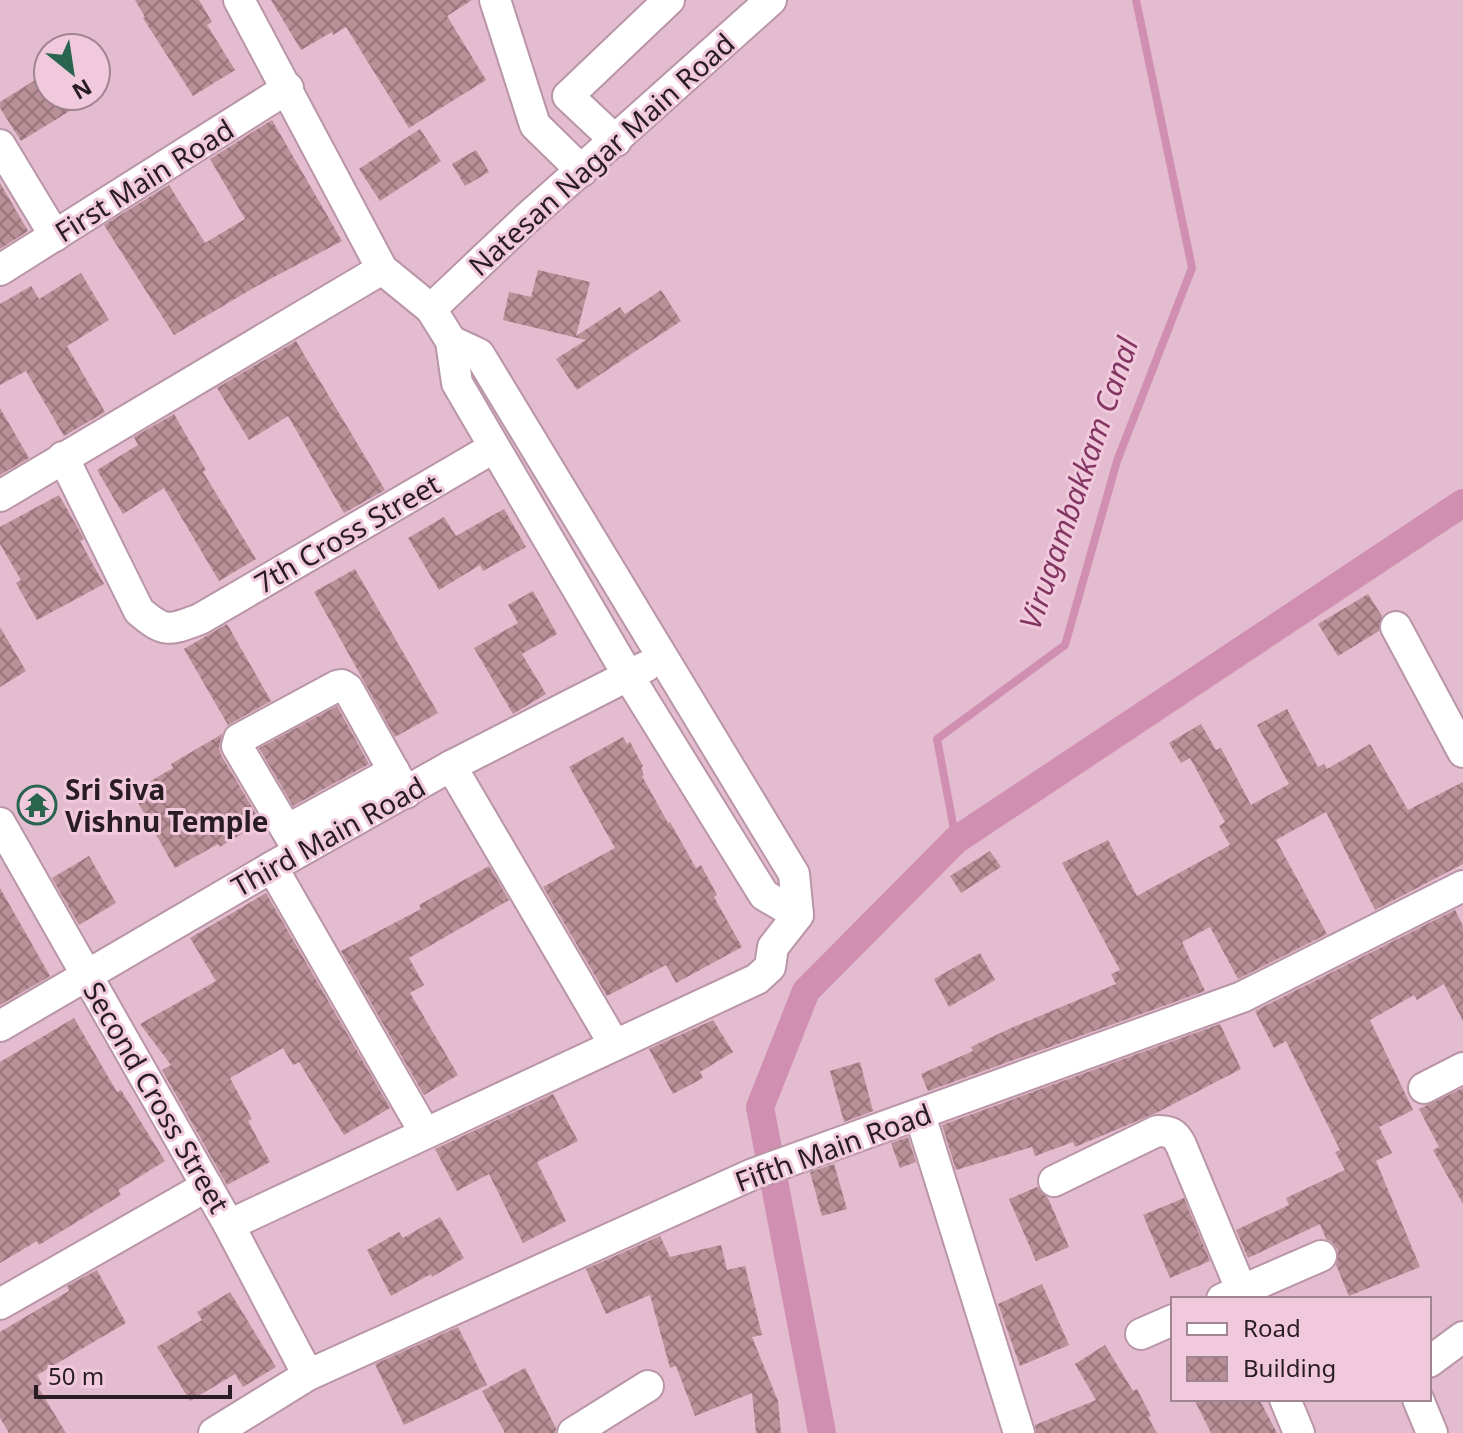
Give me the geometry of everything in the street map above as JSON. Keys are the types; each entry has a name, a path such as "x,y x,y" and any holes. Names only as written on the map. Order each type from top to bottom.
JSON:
{"street":[{"path":"239,0 382,269 431,309 451,341 457,383 629,677 764,895 798,915"},
{"path":"495,0 535,125 582,171"},
{"path":"535,125 669,0"},
{"name":"Natesan Nagar Main Road","path":"431,309 526,219 771,0"},
{"name":"First Main Road","path":"0,270 288,88"},
{"path":"568,96 616,141"},
{"path":"0,145 55,236"},
{"path":"0,496 382,269"},
{"path":"229,1225 757,979 770,967 773,947 798,915 794,874 479,354 451,341"},
{"name":"7th Cross Street","path":"63,457 139,611 158,627 177,628 200,619 493,448"},
{"path":"1396,627 1463,752"},
{"name":"Third Main Road","path":"0,1026 272,867 293,841 400,782 451,766 629,677 661,657"},
{"path":"293,841 240,754 237,746 239,739 342,685 348,689 400,782"},
{"path":"451,766 614,1044"},
{"name":"Second Cross Street","path":"0,823 229,1225 308,1375"},
{"path":"272,867 425,1133"},
{"name":"Fifth Main Road","path":"214,1433 308,1375 753,1174 1242,997 1463,886"},
{"path":"1424,1088 1463,1068"},
{"path":"920,1115 1019,1433"},
{"path":"1054,1181 1157,1131 1169,1131 1176,1135 1181,1145 1236,1296 1321,1256"},
{"path":"0,1304 207,1186"},
{"path":"1141,1334 1171,1321"},
{"path":"1431,1361 1463,1337"},
{"path":"573,1433 648,1386"},
{"path":"1286,1401 1299,1433"},
{"path":"1419,1401 1432,1433"}],"building":[{"path":"135,0 199,0 212,22 207,25 235,70 193,96 143,18"},
{"path":"271,0 472,0 447,16 486,80 409,128 346,27 301,50"},
{"path":"32,82 32,112 68,112 21,141 0,108 0,102"},
{"path":"272,120 342,241 174,335 104,225 169,185 205,243 245,219 210,159"},
{"path":"420,129 441,161 380,201 359,169"},
{"path":"476,150 489,172 465,186 452,164"},
{"path":"0,183 28,231 0,249"},
{"path":"538,270 590,282 576,336 620,307 625,314 661,290 681,321 577,390 556,359 586,340 503,320 509,292 531,297"},
{"path":"81,273 109,320 67,346 105,412 64,436 26,371 0,385 0,304 31,286 39,299"},
{"path":"296,341 385,490 344,513 288,416 249,440 217,388"},
{"path":"0,408 29,458 0,475"},
{"path":"174,414 206,470 203,472 256,559 219,581 164,488 123,514 97,470 138,445 134,437"},
{"path":"59,495 84,539 80,541 104,584 37,620 16,583 21,580 0,544 0,527"},
{"path":"504,509 526,547 483,571 480,565 439,590 408,538 444,517 456,536"},
{"path":"355,569 438,713 395,737 314,592"},
{"path":"533,591 557,634 522,654 546,694 513,714 474,648 518,623 508,605"},
{"path":"1368,594 1382,616 1379,631 1338,656 1318,624"},
{"path":"227,624 271,701 228,725 184,649"},
{"path":"0,627 26,671 0,687"},
{"path":"337,706 369,764 293,806 259,748"},
{"path":"1287,709 1318,767 1324,764 1327,769 1370,744 1408,810 1463,782 1463,864 1375,910 1326,812 1276,840 1327,934 1238,979 1210,927 1182,942 1205,991 928,1091 921,1074 973,1051 971,1047 1011,1028 1116,984 1111,974 1120,970 1062,863 1108,840 1137,896 1230,845 1219,826 1225,822 1190,758 1181,763 1169,743 1201,724 1216,750 1221,748 1251,805 1289,784 1257,725"},
{"path":"222,734 221,755 261,822 220,847 218,844 175,868 132,792 173,768 171,764"},
{"path":"623,737 627,744 630,742 643,766 642,776 668,823 696,868 701,865 717,895 714,897 742,947 676,983 666,965 607,996 543,887 615,848 569,767"},
{"path":"990,851 1001,867 961,893 950,876"},
{"path":"89,856 116,903 79,925 52,878"},
{"path":"489,866 509,900 409,958 424,985 410,993 458,1075 424,1095 341,951 421,909 419,905"},
{"path":"0,888 50,976 0,1005"},
{"path":"266,893 390,1108 344,1135 299,1062 293,1065 283,1048 230,1078 270,1162 227,1185 162,1070 171,1065 140,1024 216,981 190,938"},
{"path":"1455,910 1463,926 1463,1021 1444,984 1417,1000 1414,995 1370,1020 1413,1110 1379,1127 1392,1153 1376,1161 1420,1267 1349,1296 1336,1265 1338,1250 1326,1239 1320,1224 1248,1258 1236,1230 1289,1205 1286,1198 1345,1170 1335,1152 1340,1150 1286,1041 1274,1048 1255,1011"},
{"path":"980,953 995,980 949,1007 934,979"},
{"path":"74,1018 117,1092 121,1090 165,1161 118,1190 121,1195 39,1245 37,1241 0,1263 0,1062"},
{"path":"713,1020 733,1052 700,1072 703,1078 673,1094 649,1049"},
{"path":"1220,1024 1241,1069 1156,1113 1075,1147 1073,1142 1035,1156 1032,1147 956,1170 942,1125"},
{"path":"860,1062 873,1111 844,1122 830,1071"},
{"path":"1463,1088 1463,1204 1433,1150 1439,1147 1419,1109"},
{"path":"553,1094 578,1141 537,1162 566,1221 523,1243 489,1174 457,1191 435,1149"},
{"path":"908,1137 916,1162 900,1168 891,1143"},
{"path":"834,1164 847,1209 822,1216 810,1172"},
{"path":"1037,1187 1048,1198 1069,1247 1036,1261 1009,1199"},
{"path":"1184,1198 1210,1261 1170,1278 1143,1215"},
{"path":"440,1217 464,1258 391,1296 367,1250 399,1232 403,1238"},
{"path":"660,1236 670,1257 721,1245 727,1270 745,1266 762,1335 752,1337 778,1401 781,1433 756,1433 752,1393 695,1416 676,1366 670,1368 650,1295 606,1314 586,1269"},
{"path":"97,1270 126,1323 37,1375 42,1384 38,1387 66,1433 9,1433 0,1418 0,1332 69,1291 67,1286"},
{"path":"1042,1284 1069,1345 1020,1366 998,1304"},
{"path":"230,1292 276,1367 243,1387 235,1374 190,1401 157,1347 202,1320 197,1312"},
{"path":"458,1327 487,1385 404,1425 375,1364"},
{"path":"1105,1345 1133,1391 1137,1389 1157,1433 1036,1433 1035,1425 1096,1400 1075,1364"},
{"path":"525,1368 556,1428 555,1433 505,1433 482,1391"},
{"path":"1195,1401 1260,1401 1277,1433 1211,1433"}],"waterway":[{"name":"Virugambakkam Canal","path":"956,840 937,739 1065,645 1117,461 1192,268 1136,0"},
{"name":"Virugambakkam Canal","path":"822,1433 760,1107 806,991 956,840 1463,503"}],"place":[{"name":"Sri Siva Vishnu Temple","path":"37,805"}]}
